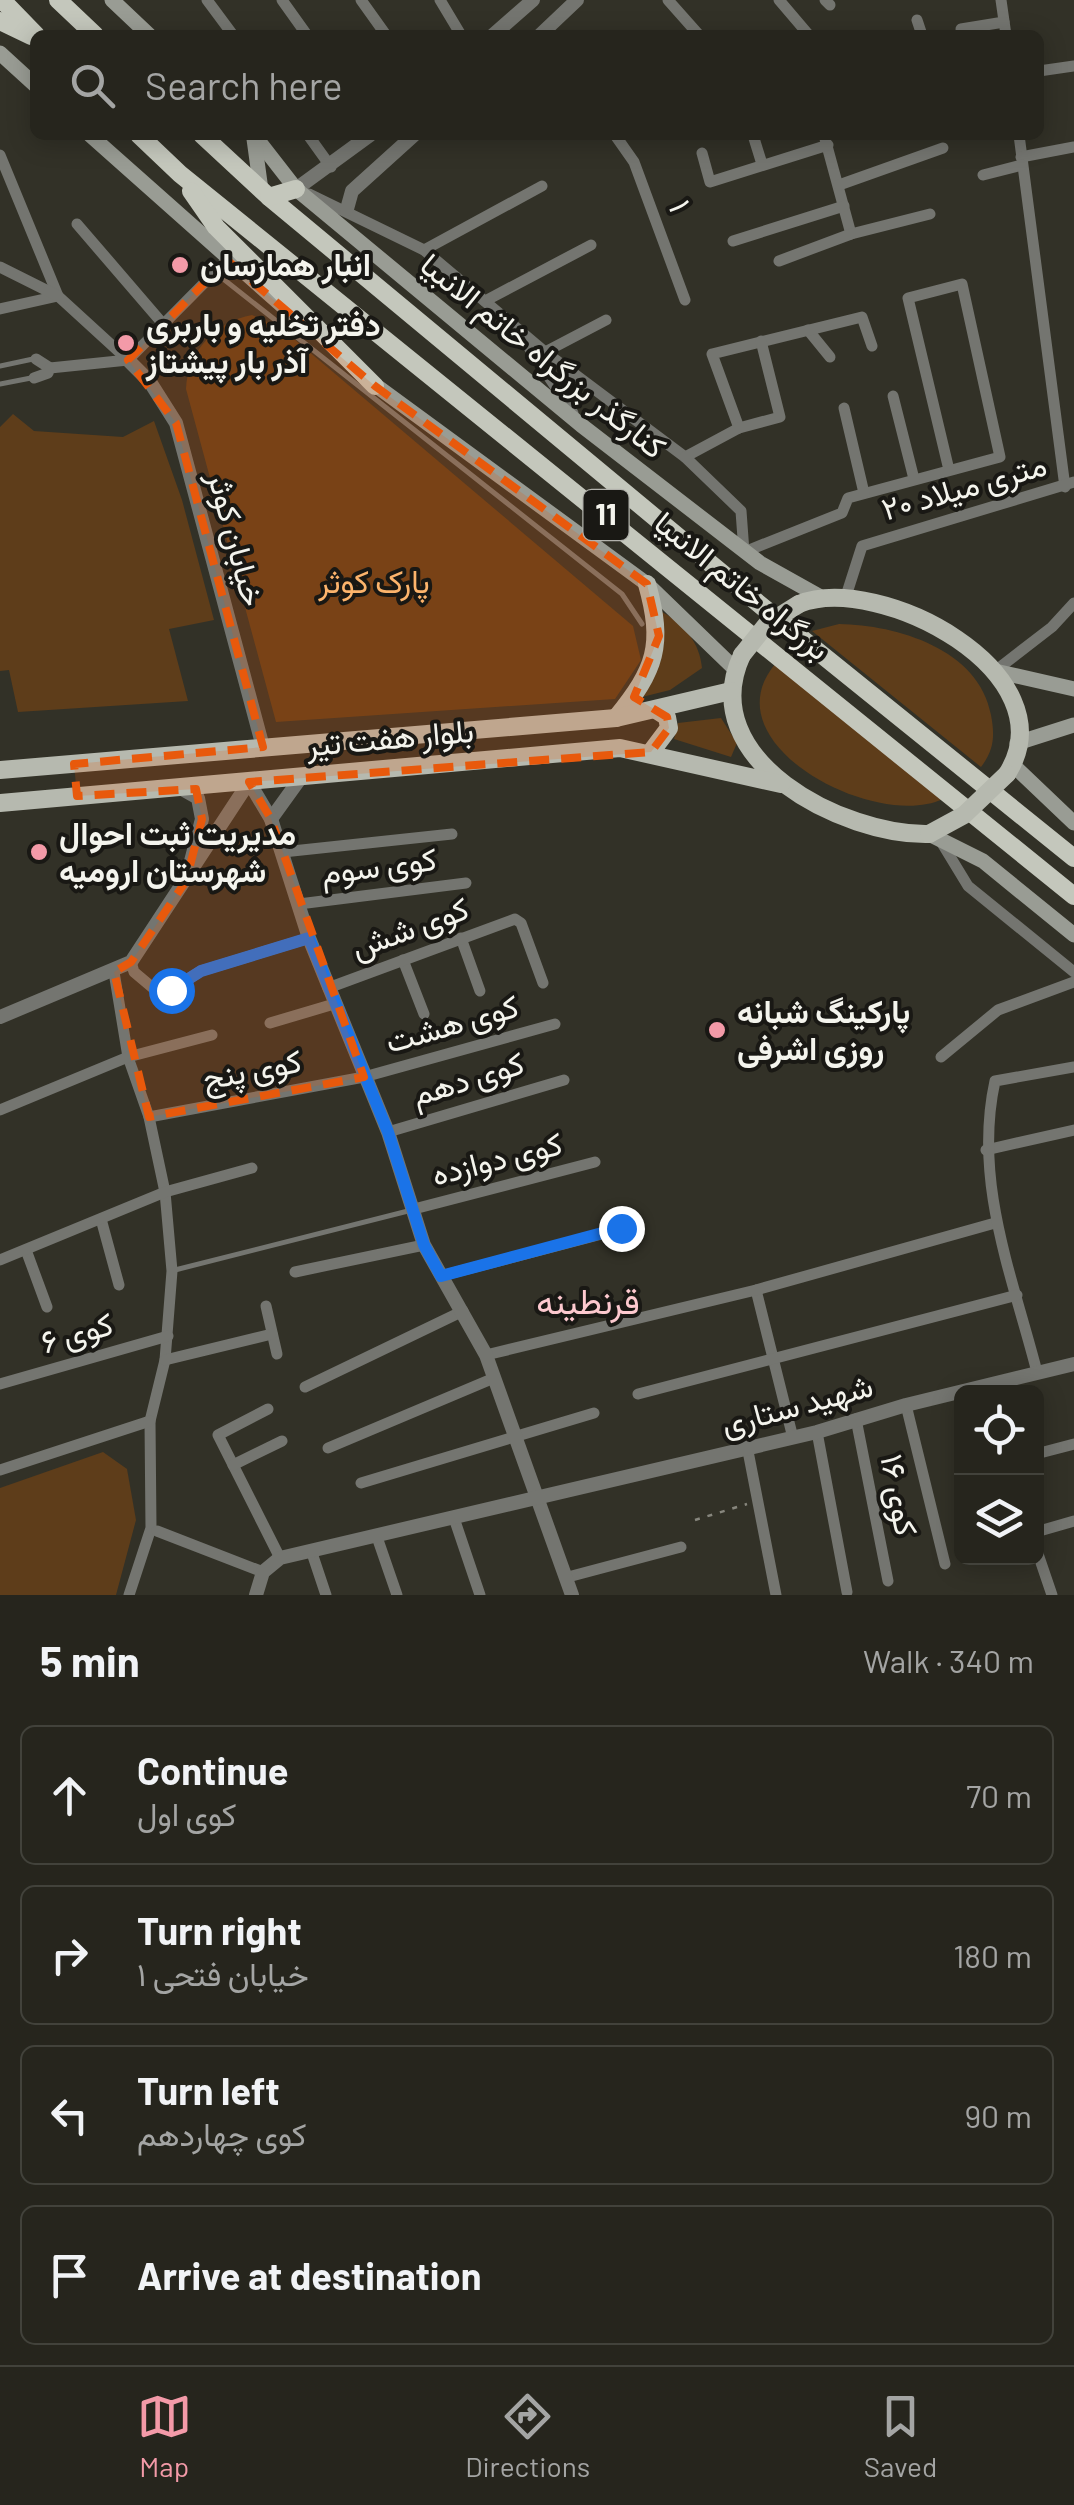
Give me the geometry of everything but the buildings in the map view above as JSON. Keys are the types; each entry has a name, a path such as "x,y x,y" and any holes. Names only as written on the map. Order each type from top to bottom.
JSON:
{"highway":[{"path":"2,0 30,30"},
{"path":"58,0 90,30"},
{"path":"0,21 30,34"},
{"name":"بزرگراه خاتم الانبیا","path":"144,140 180,174 1074,896"},
{"name":"بزرگراه خاتم الانبیا","path":"207,140 265,194 764,608 1074,858"},
{"path":"180,174 216,227 376,386"},
{"path":"265,194 296,189"}],"main road":[{"path":"112,0 144,30"},
{"path":"0,53 30,80"},
{"path":"95,140 227,260 376,386 647,584 738,662"},
{"path":"255,140 265,194"},
{"name":"کنارگذر بزرگراه خاتم الانبیا","path":"258,140 296,189 581,425 744,552 819,596"},
{"path":"616,718 635,695 656,656 659,636 647,584"},
{"path":"934,837 964,815 1010,770 1017,743 1018,715 995,671 972,648 933,626 889,606 846,596 819,596 767,624 738,662 732,691 743,736 782,784 812,803 882,831 934,837 983,861 1074,935"},
{"path":"995,671 1074,689"},
{"name":"بلوار هفت تیر","path":"0,770 616,718 732,691"},
{"path":"651,752 669,728 667,717 656,710"},
{"path":"1017,743 1074,725"},
{"name":"بلوار هفت تیر","path":"0,803 620,748 782,784"},
{"path":"74,764 77,796"},
{"path":"1010,770 1074,823"}],"street":[{"path":"207,0 229,30"},
{"path":"282,0 303,30"},
{"path":"361,0 382,30"},
{"path":"440,0 458,30"},
{"path":"499,30 533,0"},
{"path":"548,30 577,0"},
{"path":"668,0 694,30"},
{"path":"779,0 805,30"},
{"path":"961,30 1005,29 1001,0"},
{"path":"917,20 920,30"},
{"path":"1044,71 1074,66"},
{"path":"312,140 332,167"},
{"path":"296,189 332,167 364,140"},
{"path":"347,209 352,191 408,140"},
{"name":"۱","path":"619,140 634,162 685,300"},
{"path":"755,140 762,164"},
{"path":"702,152 710,182 826,140 851,234"},
{"path":"1019,140 1070,484"},
{"path":"839,185 943,148"},
{"path":"982,176 1074,148"},
{"path":"0,160 58,296"},
{"path":"424,250 542,186"},
{"path":"296,189 347,209 424,250 546,352 686,458 740,511 744,552 842,513 848,498 1000,457 962,284 908,298 949,470"},
{"path":"733,242 844,206"},
{"path":"779,261 851,234 930,214"},
{"path":"76,224 163,324"},
{"path":"484,300 592,245"},
{"path":"36,359 50,368 128,360 227,260"},
{"path":"0,267 58,296 128,360"},
{"path":"0,309 58,296"},
{"path":"739,428 712,354 862,317 872,346"},
{"path":"546,352 606,320"},
{"path":"514,326 581,425"},
{"path":"808,330 830,357"},
{"path":"686,458 739,428 780,417 761,342"},
{"name":"خیابان کوثر","path":"128,360 150,382 176,423 263,747"},
{"path":"34,378 48,373 50,368"},
{"path":"893,396 914,479"},
{"path":"844,408 864,494"},
{"name":"۲۰ متری میلاد","path":"846,596 862,546 1070,484"},
{"path":"995,671 1052,628 1074,603"},
{"path":"272,820 302,776"},
{"path":"0,1017 131,962 249,782 272,820 309,938 388,1132 424,1245 486,1355 572,1595"},
{"path":"166,788 188,789 198,798 202,819 186,880"},
{"path":"283,852 452,834"},
{"path":"934,837 968,886 1074,972"},
{"name":"کوی سوم","path":"299,904 466,883"},
{"name":"کوی شش","path":"328,988 512,920 522,922 543,983"},
{"path":"131,962 134,972 154,988 171,990 201,971 309,938"},
{"path":"460,938 480,992"},
{"path":"403,960 424,1014"},
{"path":"114,972 128,1057 149,1118 166,1192 172,1271 165,1360 150,1421 150,1528 128,1595"},
{"path":"941,1058 998,1010 1074,982"},
{"path":"270,1023 334,1004"},
{"name":"کوی هشت","path":"364,1077 555,1024"},
{"path":"0,1110 128,1057 212,1035"},
{"path":"1037,1372 995,1223 986,1150 996,1080 1074,1067"},
{"name":"کوی پنج","path":"149,1118 364,1077"},
{"name":"کوی دهم","path":"388,1132 564,1080"},
{"path":"986,1150 1074,1130"},
{"name":"کوی دوازده","path":"414,1209 595,1162"},
{"path":"0,1260 166,1192 252,1168"},
{"path":"100,1219 119,1285"},
{"path":"486,1355 756,1290 995,1223"},
{"path":"441,1276 621,1228"},
{"path":"294,1272 424,1245"},
{"path":"26,1250 47,1306"},
{"path":"756,1290 792,1434"},
{"path":"638,1394 1017,1295"},
{"path":"266,1306 278,1354"},
{"path":"305,1387 463,1311"},
{"path":"165,1360 272,1334"},
{"name":"کوی ۶","path":"0,1384 168,1336"},
{"name":"شهید ستاری","path":"1001,1385 1074,1364"},
{"path":"328,1448 494,1378"},
{"name":"شهید ستاری","path":"280,1558 792,1434 817,1432 906,1405 954,1396"},
{"path":"906,1405 946,1564"},
{"path":"256,1595 263,1572 280,1558 218,1435 268,1410"},
{"path":"360,1483 594,1412"},
{"name":"کوی ۱۶","path":"856,1419 888,1581"},
{"path":"0,1470 150,1421"},
{"path":"817,1432 846,1592"},
{"path":"233,1465 282,1441"},
{"path":"1044,1452 1074,1444"},
{"path":"748,1446 776,1595"},
{"path":"454,1518 480,1595"},
{"path":"1044,1530 1074,1521"},
{"path":"157,1531 263,1572"},
{"path":"378,1536 397,1595"},
{"path":"568,1577 681,1548"},
{"path":"312,1553 326,1595"},
{"path":"1042,1565 1052,1595"}],"lane":[{"path":"214,272 622,594 642,624"},
{"path":"0,366 36,359"},
{"path":"0,384 34,378"},
{"path":"172,1271 414,1209"}],"path":[{"path":"696,1520 760,1500"}],"highlighted area":[{"path":"227,260 375,386 647,584 659,636 634,697 667,717 669,728 651,752 249,782 271,819 364,1077 149,1117 114,972 131,962 186,881 202,819 196,789 77,796 74,764 263,747 176,423 128,360"}],"green space":[{"name":"پارک کوثر","path":"252,315 281,328 633,626 641,660 615,699 276,722 186,389 192,363 206,340 227,324"},
{"path":"13,414 34,431 123,437 154,421 182,500 214,620 169,629 188,701 18,712 9,670 0,671 0,427"},
{"path":"662,612 690,635 702,668 670,690 642,697 661,660"},
{"path":"839,624 886,629 909,636 953,657 970,673 983,692 992,723 991,749 981,767 812,631"},
{"path":"776,663 943,799 913,806 879,802 842,791 808,773 781,750 763,722 761,693"},
{"path":"721,718 737,743 731,757 674,739 678,723"},
{"path":"103,1452 127,1469 136,1520 116,1595 0,1595 0,1488"}],"place":[{"name":"انبار همارسان","path":"180,265"},
{"name":"دفتر تخلیه و باربری آذر بار پیشتاز","path":"126,343"},
{"name":"مدیریت ثبت احوال شهرستان ارومیه","path":"39,852"},
{"name":"پارکینگ شبانه روزی اشرفی","path":"717,1030"}],"district":[{"name":"قرنطینه","path":"588,1302"}],"route":[{"path":"171,990 201,971 309,938 388,1132 424,1245 441,1276 621,1228"}]}
